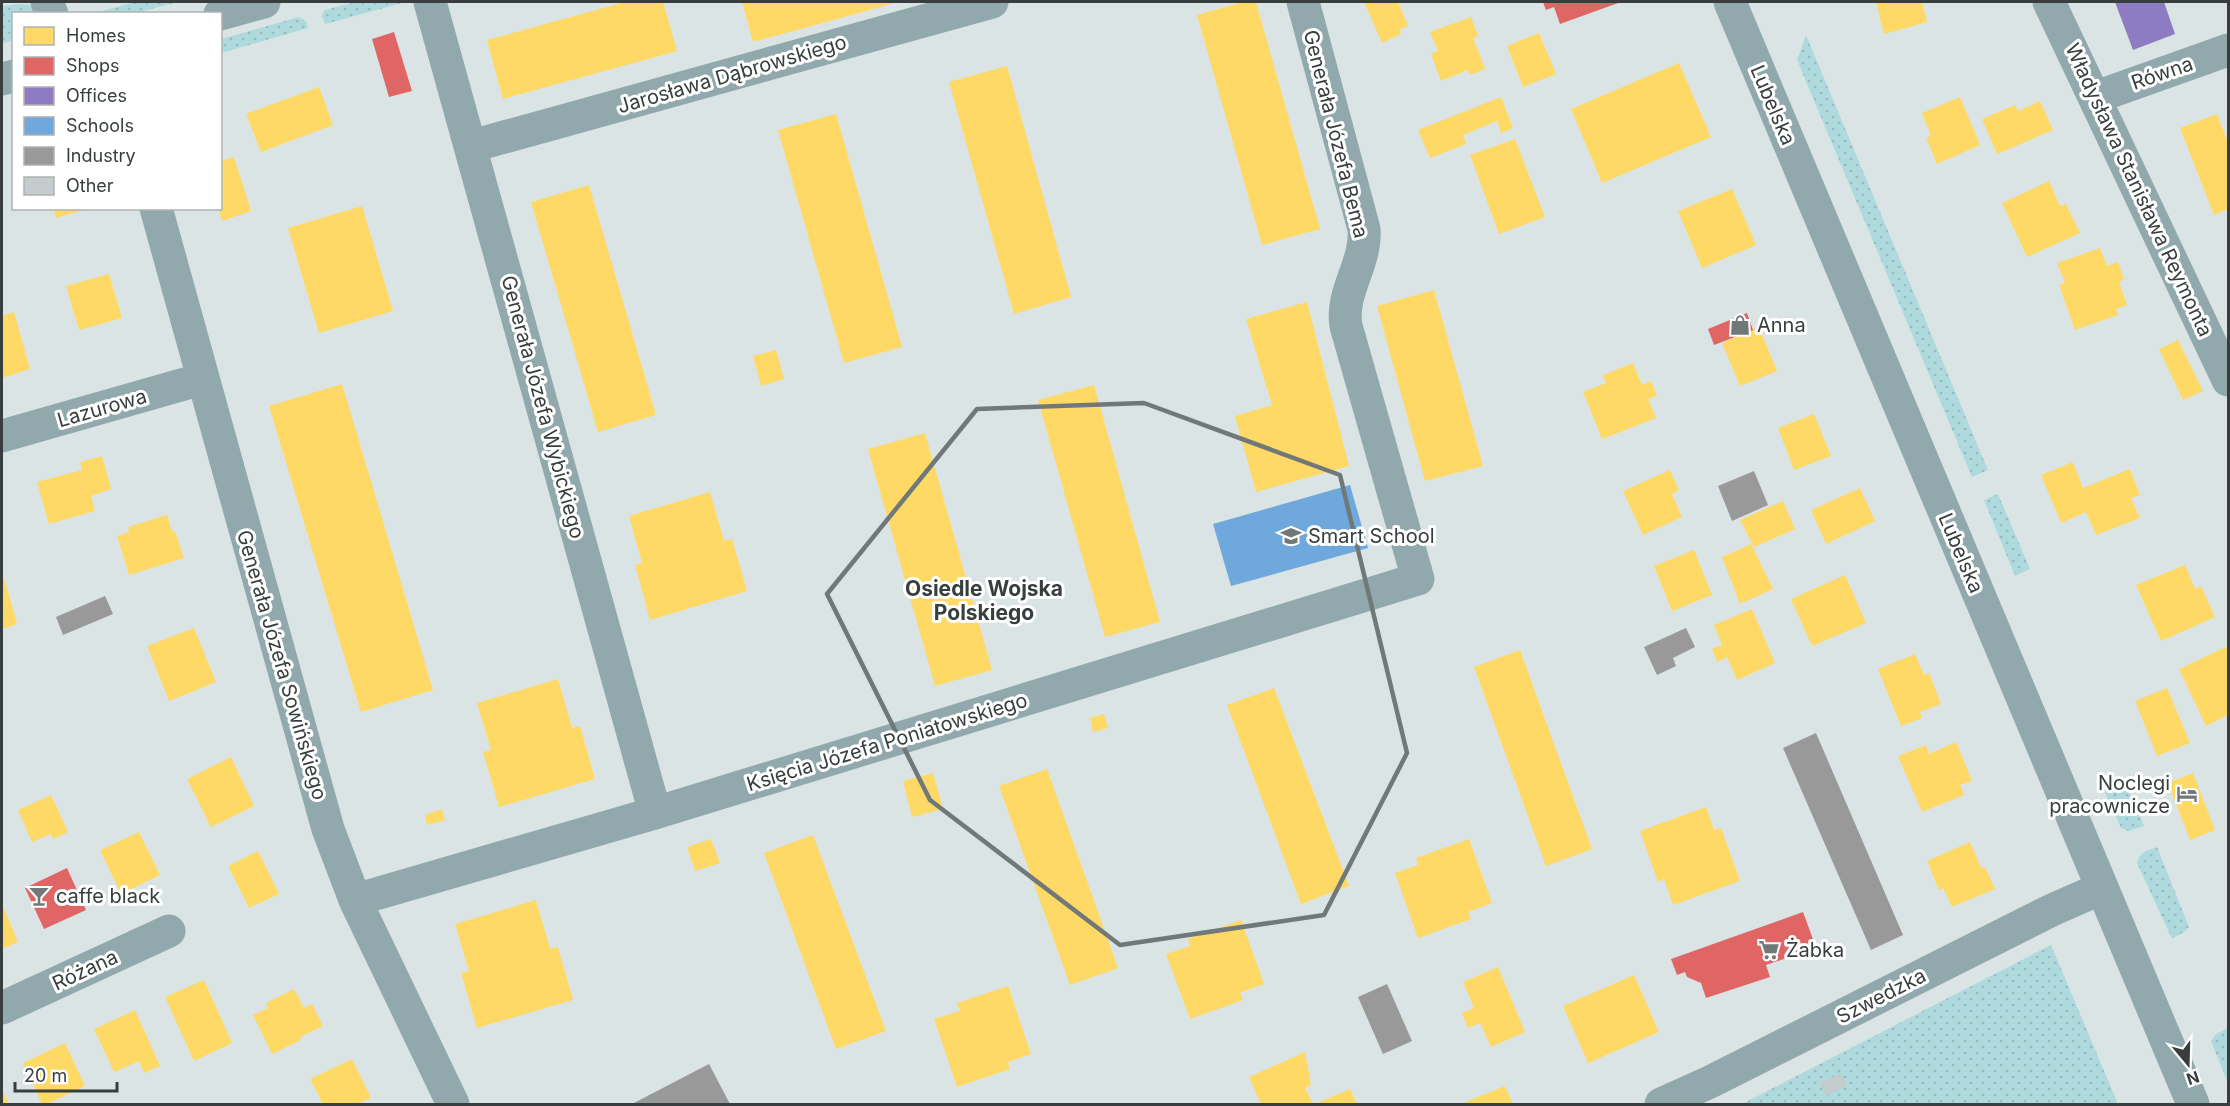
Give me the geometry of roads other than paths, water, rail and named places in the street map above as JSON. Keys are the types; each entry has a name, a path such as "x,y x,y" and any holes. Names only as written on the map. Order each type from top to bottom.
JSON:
{"street":[{"path":"222,13 264,2"},
{"name":"Generała Józefa Wybickiego","path":"430,2 472,146 655,813"},
{"name":"Jarosława Dąbrowskiego","path":"472,146 992,2"},
{"name":"Generała Józefa Bema","path":"1303,2 1364,229 1364,247 1345,310 1346,326 1418,579"},
{"name":"Lubelska","path":"1730,2 2193,1104"},
{"name":"Władysława Stanisława Reymonta","path":"2049,2 2229,380"},
{"name":"Równa","path":"2096,97 2229,50"},
{"name":"Generała Józefa Sowińskiego","path":"157,210 328,829 355,900 453,1104"},
{"name":"Lazurowa","path":"2,436 202,379"},
{"name":"Księcia Józefa Poniatowskiego","path":"355,900 655,813 1418,579"},
{"name":"Szwedzka","path":"1660,1104 1715,1093 2052,910 2102,888"},
{"name":"Różana","path":"2,1008 169,931"}],"place":[{"name":"Anna","path":"1740,325"},
{"name":"Smart School","path":"1291,536"},
{"name":"Noclegi pracownicze","path":"2187,794"},
{"name":"caffe black","path":"39,896"},
{"name":"Żabka","path":"1769,950"}],"district":[{"name":"Osiedle Wojska Polskiego","path":"984,600"}]}
